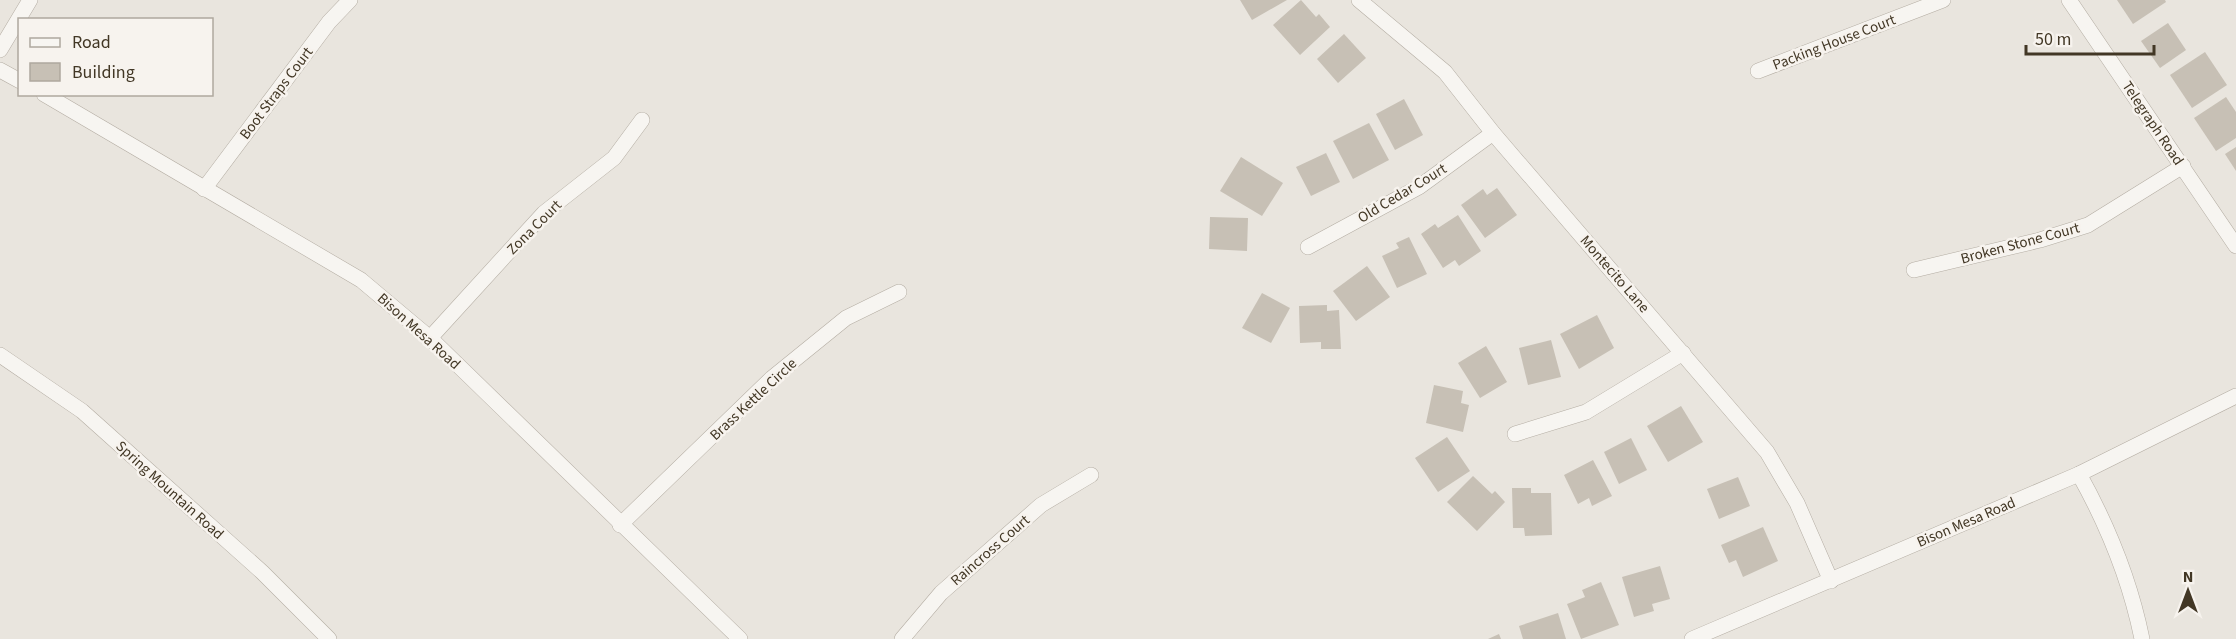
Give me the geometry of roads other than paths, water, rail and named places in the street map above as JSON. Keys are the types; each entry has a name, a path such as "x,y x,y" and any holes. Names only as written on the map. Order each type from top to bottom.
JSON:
{"street":[{"path":"19,18 30,0"},
{"name":"Boot Straps Court","path":"204,189 329,22 350,0"},
{"name":"Montecito Lane","path":"1359,0 1445,72 1494,133 1767,452 1797,503 1831,581"},
{"name":"Packing House Court","path":"1758,71 1943,0"},
{"name":"Telegraph Road","path":"2069,0 2236,246"},
{"path":"0,50 18,20"},
{"path":"0,70 18,80"},
{"name":"Bison Mesa Road","path":"47,96 361,280 430,338 620,525 740,639"},
{"name":"Zona Court","path":"430,338 544,213 614,158 642,120"},
{"name":"Old Cedar Court","path":"1308,247 1419,187 1494,133"},
{"name":"Broken Stone Court","path":"1914,270 2040,240 2088,225 2183,166"},
{"name":"Brass Kettle Circle","path":"620,525 772,378 846,318 899,292"},
{"path":"1515,434 1586,412 1683,353"},
{"name":"Spring Mountain Road","path":"0,356 82,411 262,572 329,639"},
{"name":"Bison Mesa Road","path":"1692,639 2079,474 2236,396"},
{"path":"2079,474 2103,519 2133,596 2142,639"},
{"name":"Raincross Court","path":"902,639 941,593 1033,512 1091,475"}]}
